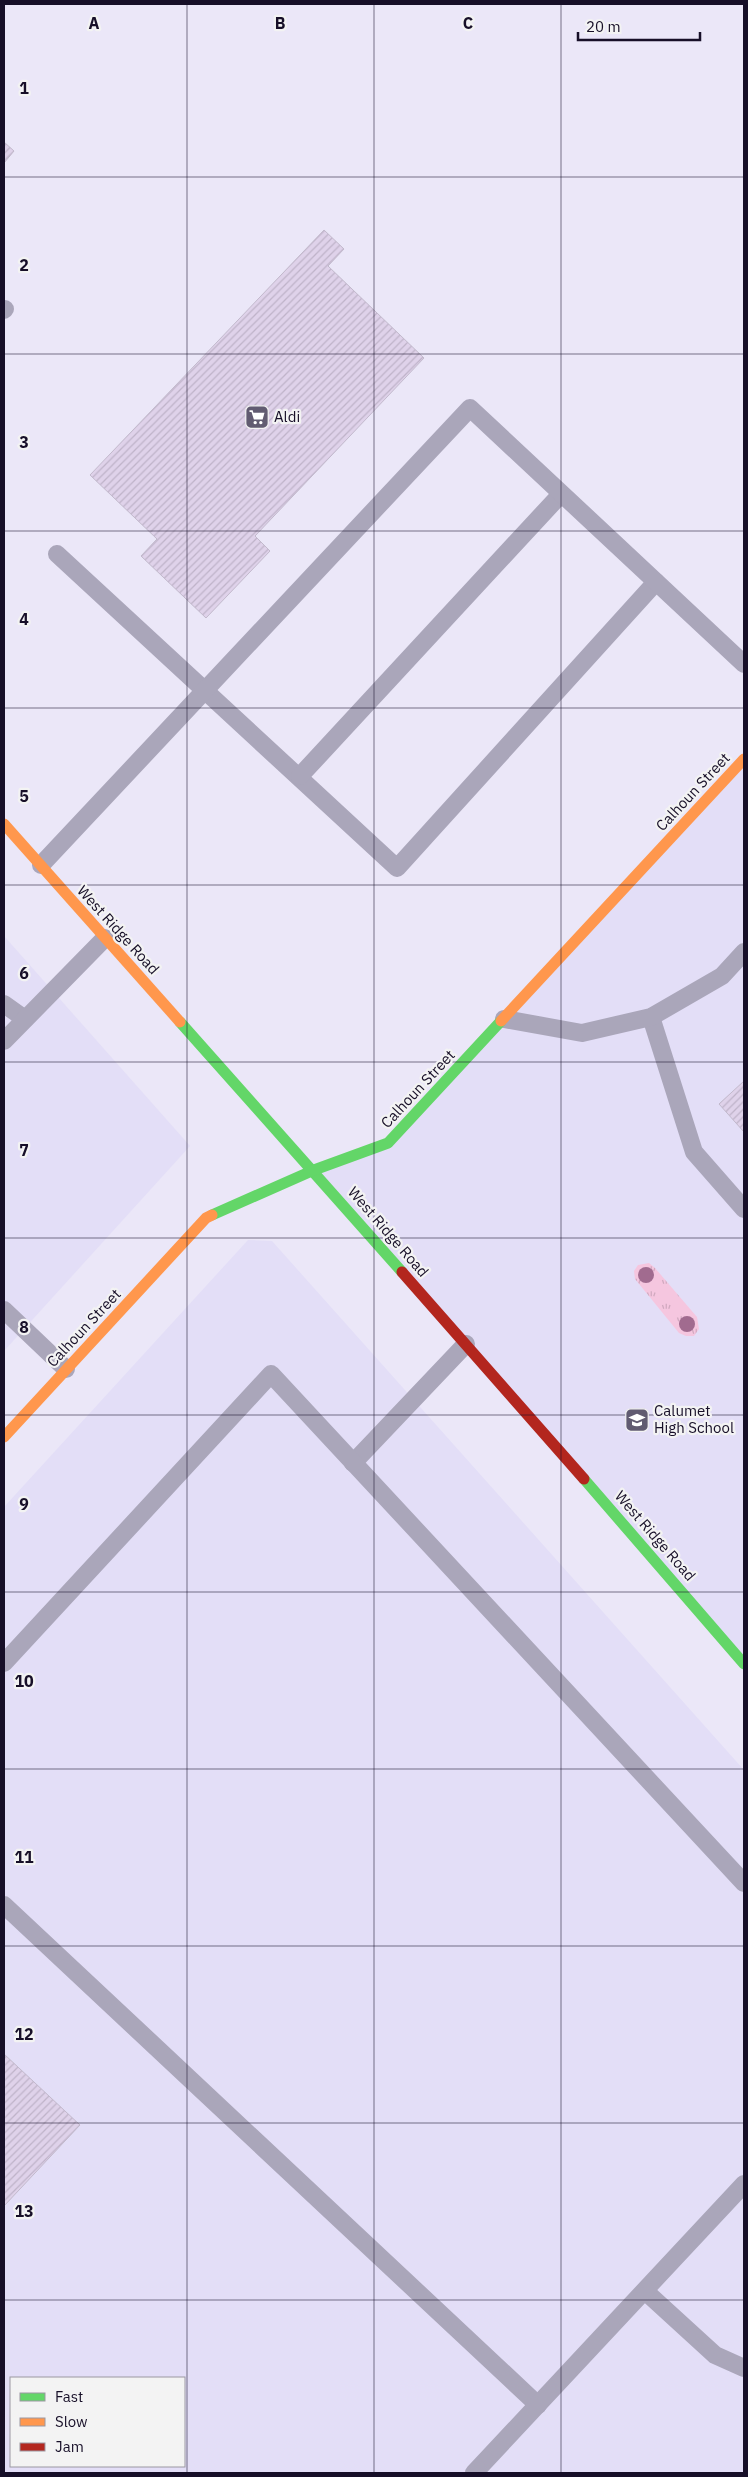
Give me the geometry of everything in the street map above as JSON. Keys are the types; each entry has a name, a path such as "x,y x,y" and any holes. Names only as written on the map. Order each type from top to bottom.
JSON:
{"main road":[{"name":"Calhoun Street","path":"4,1437 206,1218 314,1170 388,1143 744,759"},
{"name":"West Ridge Road","path":"4,824 314,1170 583,1475 744,1664"}],"lane":[{"path":"41,865 470,408 744,664"},
{"path":"300,776 562,494"},
{"path":"57,554 300,776 397,868 656,582"},
{"path":"4,1041 105,938"},
{"path":"504,1019 582,1033 651,1017 722,976 744,952"},
{"path":"4,1004 25,1019"},
{"path":"651,1017 694,1152 744,1209"},
{"path":"4,1310 66,1369"},
{"path":"353,1463 466,1344"},
{"path":"4,1663 271,1374 744,1883"},
{"path":"4,1905 538,2405"},
{"path":"474,2473 744,2184"},
{"path":"644,2291 715,2355 744,2368"}],"shaded area":[{"name":"Calumet High School","path":"744,754 744,1669 314,1170 388,1143"},
{"path":"4,936 190,1146 4,1351"},
{"path":"248,1240 272,1241 744,1770 744,2473 4,2473 4,1507"}],"green space":[{"path":"649,1263 697,1317 699,1329 694,1336 686,1336 679,1333 635,1279 634,1271 638,1265"}],"building":[{"path":"4,142 14,151 4,163"},
{"name":"Aldi","path":"324,230 344,249 328,266 424,358 255,536 270,551 206,618 141,556 157,539 90,475"},
{"path":"744,1081 744,1132 719,1104"},
{"path":"4,2054 80,2125 4,2206"}],"traffic: fast":[{"path":"212,1215 314,1170 388,1143 501,1021"},
{"path":"180,1022 402,1272"},
{"path":"584,1479 744,1664"}],"traffic: slow":[{"path":"501,1021 744,759"},
{"path":"4,824 180,1022"},
{"path":"4,1437 206,1218 212,1215"}],"traffic: jam":[{"path":"402,1272 584,1479"}],"place":[{"name":"Aldi","path":"257,417"},
{"name":"Calumet High School","path":"637,1420"}]}
